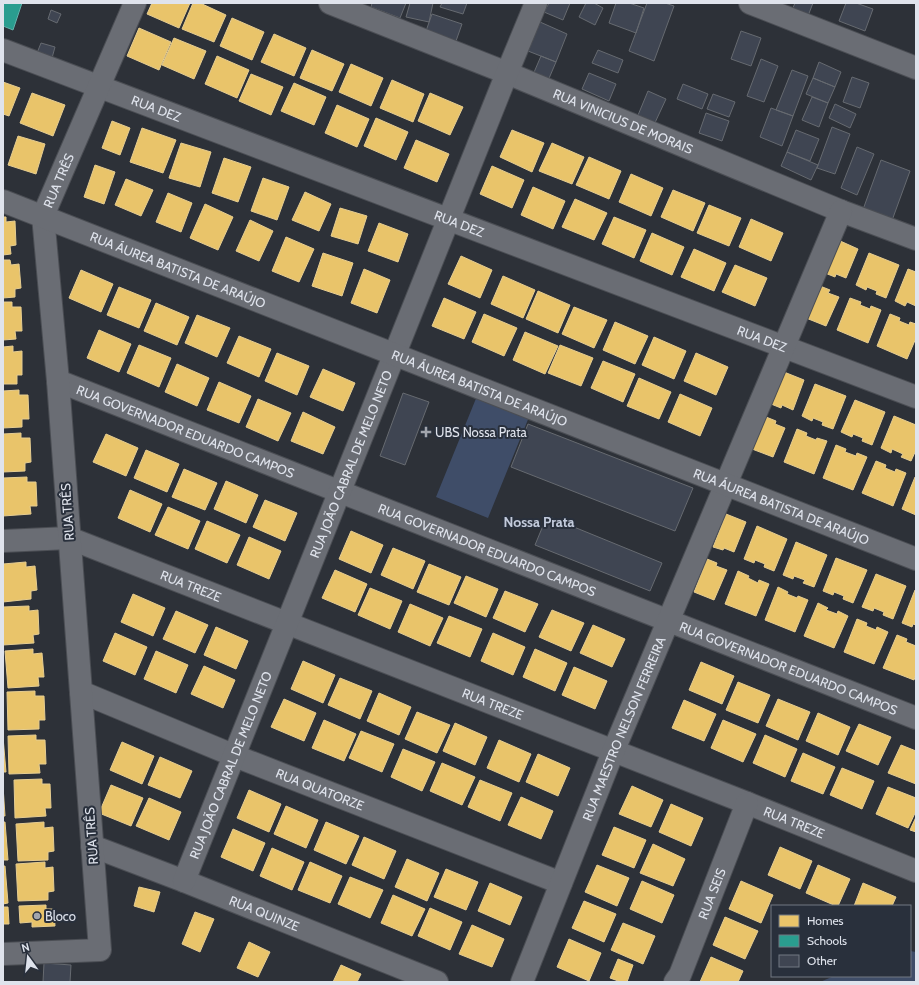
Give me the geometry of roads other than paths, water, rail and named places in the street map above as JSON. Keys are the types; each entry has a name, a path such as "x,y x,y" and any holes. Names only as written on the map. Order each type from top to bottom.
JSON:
{"street":[{"name":"RUA TRÊS","path":"3,954 100,950 58,381 43,216 135,3"},
{"name":"RUA VINICIUS DE MORAIS","path":"330,3 507,73 841,211 916,239"},
{"name":"RUA JOÃO CABRAL DE MELO NETO","path":"184,881 536,3"},
{"path":"750,3 916,68"},
{"name":"RUA DEZ","path":"3,50 916,397"},
{"name":"RUA ÁUREA BATISTA DE ARAÚJO","path":"3,201 916,559"},
{"name":"RUA MAESTRO NELSON FERREIRA","path":"522,982 613,752 841,211"},
{"name":"RUA GOVERNADOR EDUARDO CAMPOS","path":"58,381 916,718"},
{"path":"3,541 69,538"},
{"name":"RUA TREZE","path":"69,538 613,752 747,803 916,871"},
{"name":"RUA QUATORZE","path":"81,692 235,756 561,883"},
{"name":"RUA SEIS","path":"675,982 680,974 747,803"},
{"name":"RUA QUINZE","path":"92,846 184,881 436,982"}],"place":[{"name":"UBS Nossa Prata","path":"426,432"},
{"name":"Bloco","path":"37,916"}],"district":[{"name":"Nossa Prata","path":"539,522"}]}
